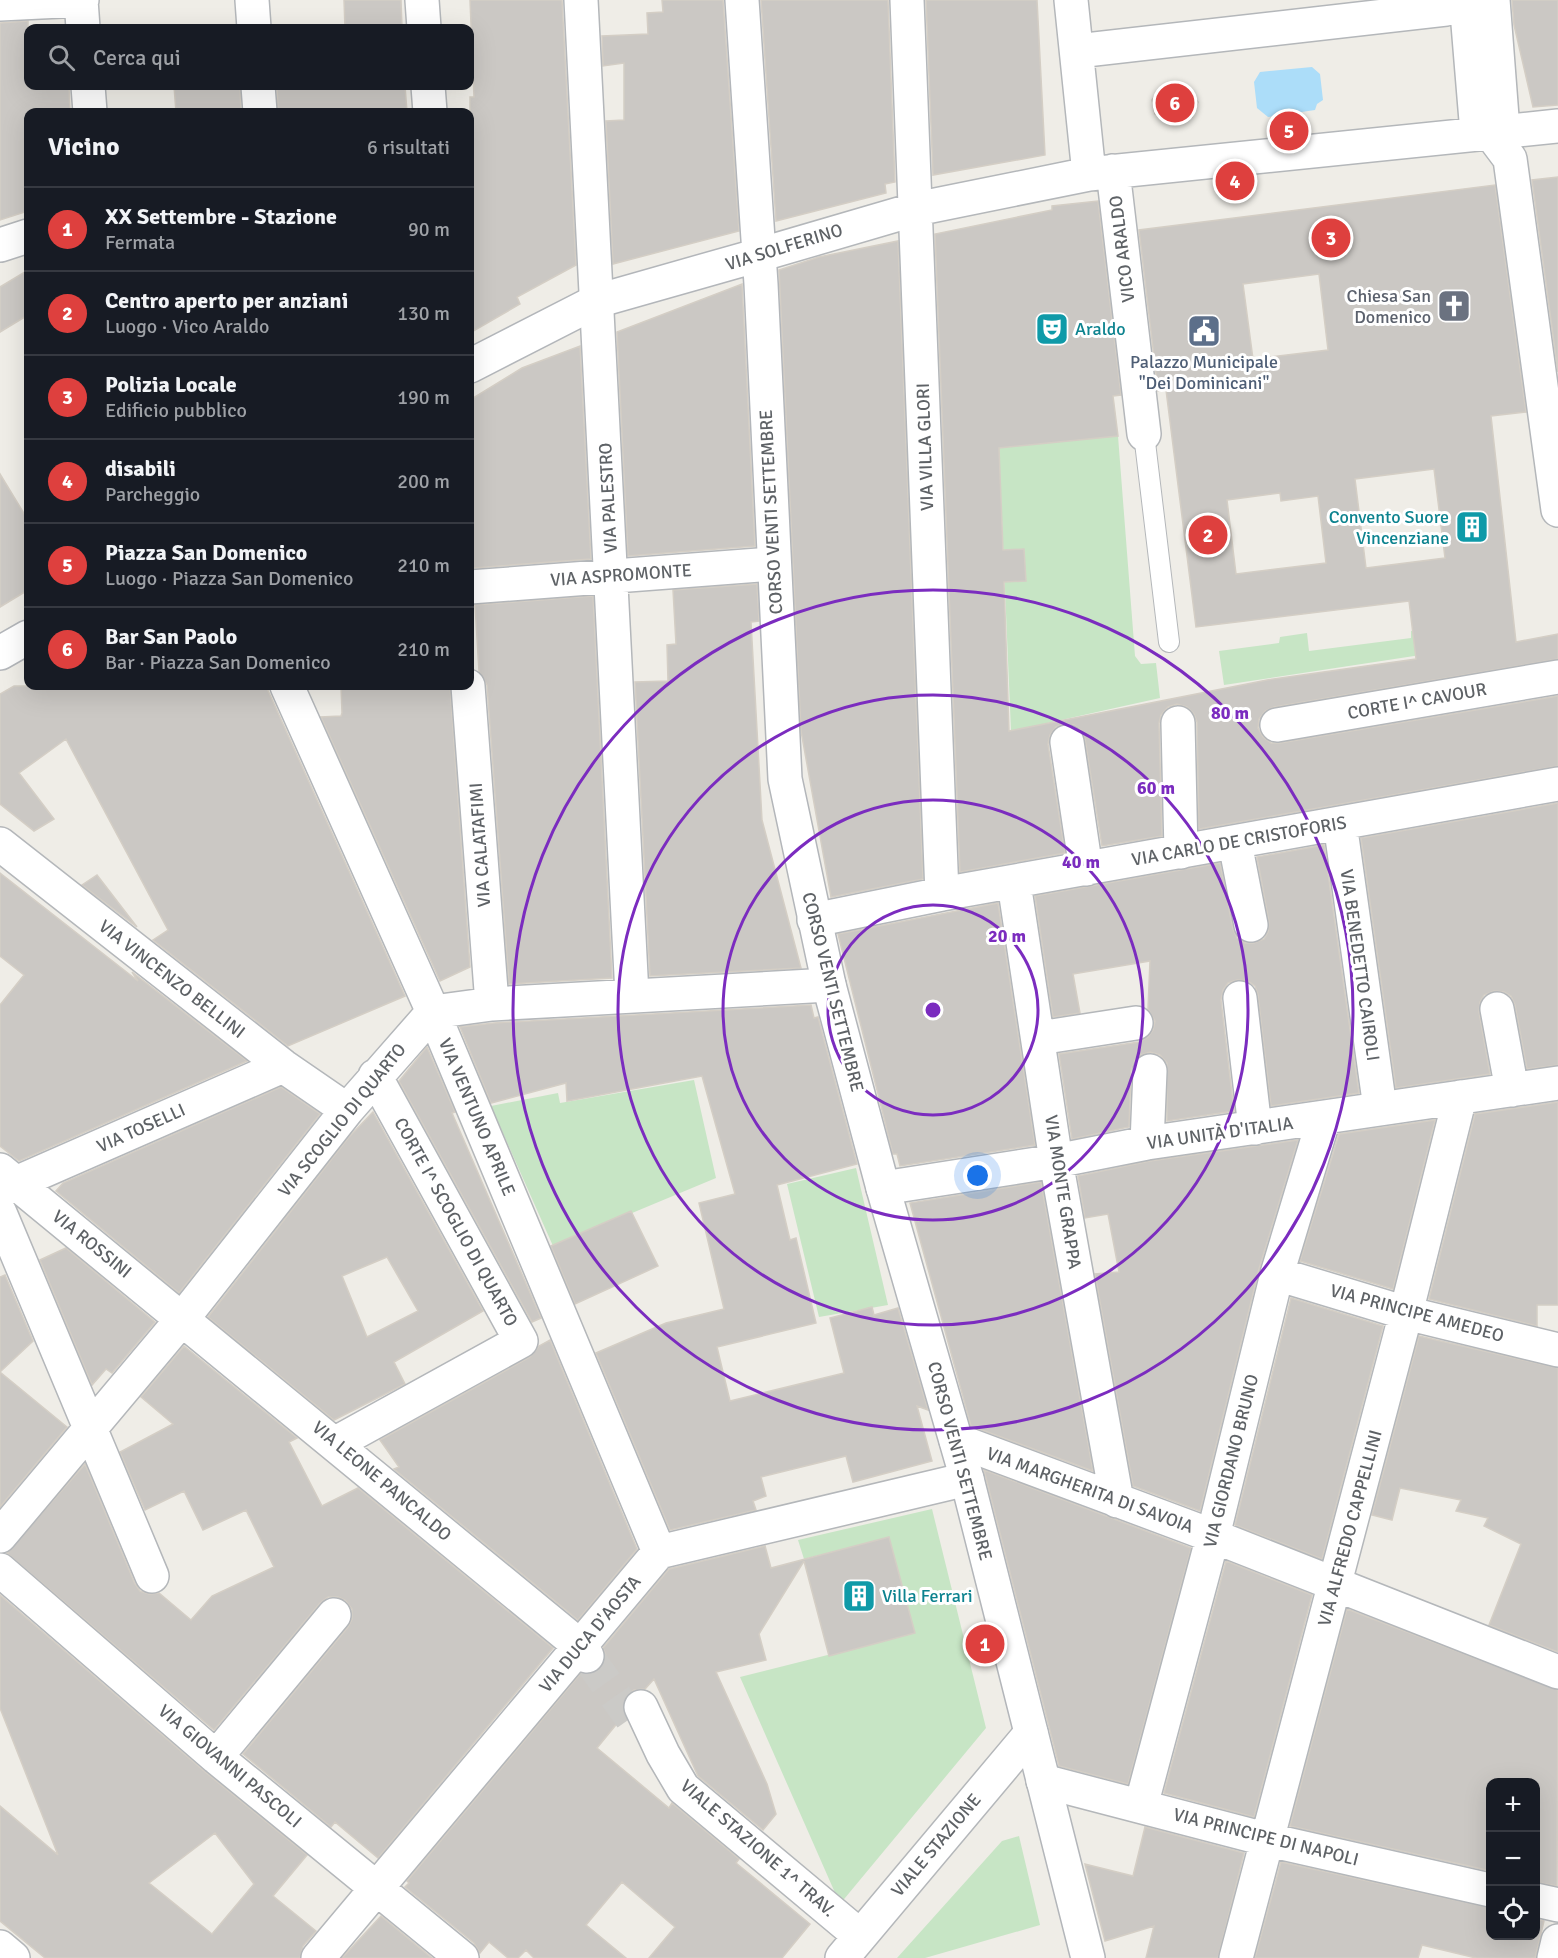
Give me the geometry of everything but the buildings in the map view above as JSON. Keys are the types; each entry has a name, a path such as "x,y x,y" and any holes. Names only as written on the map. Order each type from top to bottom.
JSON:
{"street":[{"path":"0,3 81,0 83,24"},
{"path":"252,0 254,24"},
{"path":"422,0 424,24"},
{"name":"VIA PALESTRO","path":"581,0 632,996"},
{"name":"CORSO VENTI SETTEMBRE","path":"742,0 759,255 772,564 785,779 829,985 883,1188 967,1479 1088,1958"},
{"name":"VIA VILLA GLORI","path":"907,0 942,894"},
{"name":"VICO ARALDO","path":"1071,0 1077,51 1101,172 1144,434"},
{"path":"1077,51 1446,9 1467,0 1490,131 1510,159 1558,510"},
{"path":"1490,131 1493,0"},
{"path":"88,90 90,108"},
{"path":"258,90 260,108"},
{"path":"428,90 430,108"},
{"name":"VIA SOLFERINO","path":"474,364 597,301 916,209 1101,172 1490,131 1558,126"},
{"path":"0,245 24,237"},
{"name":"VIA ASPROMONTE","path":"474,587 772,564"},
{"path":"0,654 24,639"},
{"name":"CORTE I^ CAVOUR","path":"1276,725 1558,677"},
{"name":"VIA VENTUNO APRILE","path":"289,690 433,1012 658,1552"},
{"name":"VIA CALATAFIMI","path":"468,690 492,1004"},
{"path":"1178,723 1181,852"},
{"path":"1067,742 1086,869"},
{"name":"VIA CARLO DE CRISTOFORIS","path":"814,920 942,894 1014,883 1558,784"},
{"name":"VIA BENEDETTO CAIROLI","path":"1340,822 1380,1108"},
{"path":"1235,843 1251,925"},
{"name":"VIA VINCENZO BELLINI","path":"0,844 283,1066 347,1110"},
{"name":"VIA MONTE GRAPPA","path":"1014,883 1056,1161 1117,1501"},
{"path":"433,1012 492,1004 829,985"},
{"path":"1240,998 1254,1128"},
{"path":"1497,1009 1512,1090"},
{"name":"VIA SCOGLIO DI QUARTO","path":"0,1536 89,1427 183,1318 375,1076 433,1012"},
{"path":"1039,1038 1136,1023"},
{"name":"VIA TOSELLI","path":"6,1181 283,1066"},
{"path":"1147,1143 1150,1071"},
{"name":"CORTE I^ SCOGLIO DI QUARTO","path":"336,1443 521,1341 375,1076"},
{"name":"VIA UNITÀ D'ITALIA","path":"883,1188 1056,1161 1147,1143 1558,1083"},
{"name":"VIA ALFREDO CAPPELLINI","path":"1236,1958 1269,1840 1460,1097"},
{"name":"VIA GIORDANO BRUNO","path":"1141,1806 1213,1536 1277,1274 1324,1118"},
{"name":"VIA ROSSINI","path":"6,1181 183,1318"},
{"path":"0,1213 152,1576"},
{"name":"VIA PRINCIPE AMEDEO","path":"1277,1274 1406,1313 1558,1350"},
{"name":"VIA LEONE PANCALDO","path":"183,1318 588,1646"},
{"name":"VIA MARGHERITA DI SAVOIA","path":"956,1440 1213,1536 1558,1672"},
{"path":"658,1552 967,1479"},
{"name":"VIA DUCA D'AOSTA","path":"318,1958 376,1886 588,1646 658,1552"},
{"name":"VIA GIOVANNI PASCOLI","path":"0,1570 216,1757 462,1958"},
{"path":"216,1757 334,1615"},
{"name":"VIALE STAZIONE 1^ TRAV.","path":"636,1712 683,1788 851,1947"},
{"name":"VIALE STAZIONE","path":"851,1947 1031,1733"},
{"name":"VIA PRINCIPE DI NAPOLI","path":"1043,1781 1269,1840 1486,1889"},
{"path":"1540,1901 1558,1905"},
{"path":"1554,1958 1558,1941"},
{"path":"0,1947 13,1958"}],"lane":[{"path":"1144,434 1169,642"}],"green space":[{"path":"1118,436 1135,656 1141,664 1156,663 1160,698 1011,731 999,448"},
{"path":"1458,625 1460,649 1224,685 1219,651 1279,643 1280,637 1307,633 1309,651 1411,638 1411,631"},
{"path":"694,1080 716,1178 553,1246 491,1106 558,1093 560,1103"},
{"path":"856,1168 888,1305 819,1317 787,1184"},
{"path":"932,1509 986,1728 840,1904 740,1677 915,1633 889,1537 804,1559 798,1540"},
{"path":"1019,1836 1040,1925 925,1958 897,1958 1002,1841"}],"water":[{"path":"1312,67 1320,74 1323,100 1317,104 1315,110 1268,117 1257,108 1254,82 1260,72"}],"tunnel":[{"path":"587,1656 631,1718"}],"place":[{"name":"Bar San Paolo","path":"1175,103"},
{"name":"Piazza San Domenico","path":"1289,131"},
{"name":"disabili","path":"1235,181"},
{"name":"Polizia Locale","path":"1331,238"},
{"name":"Chiesa San Domenico","path":"1454,306"},
{"name":"Araldo","path":"1052,329"},
{"name":"Palazzo Municipale \"Dei Dominicani\"","path":"1204,331"},
{"name":"Convento Suore Vincenziane","path":"1472,527"},
{"name":"Centro aperto per anziani","path":"1208,535"},
{"name":"Villa Ferrari","path":"859,1596"},
{"name":"XX Settembre - Stazione","path":"985,1644"}]}
